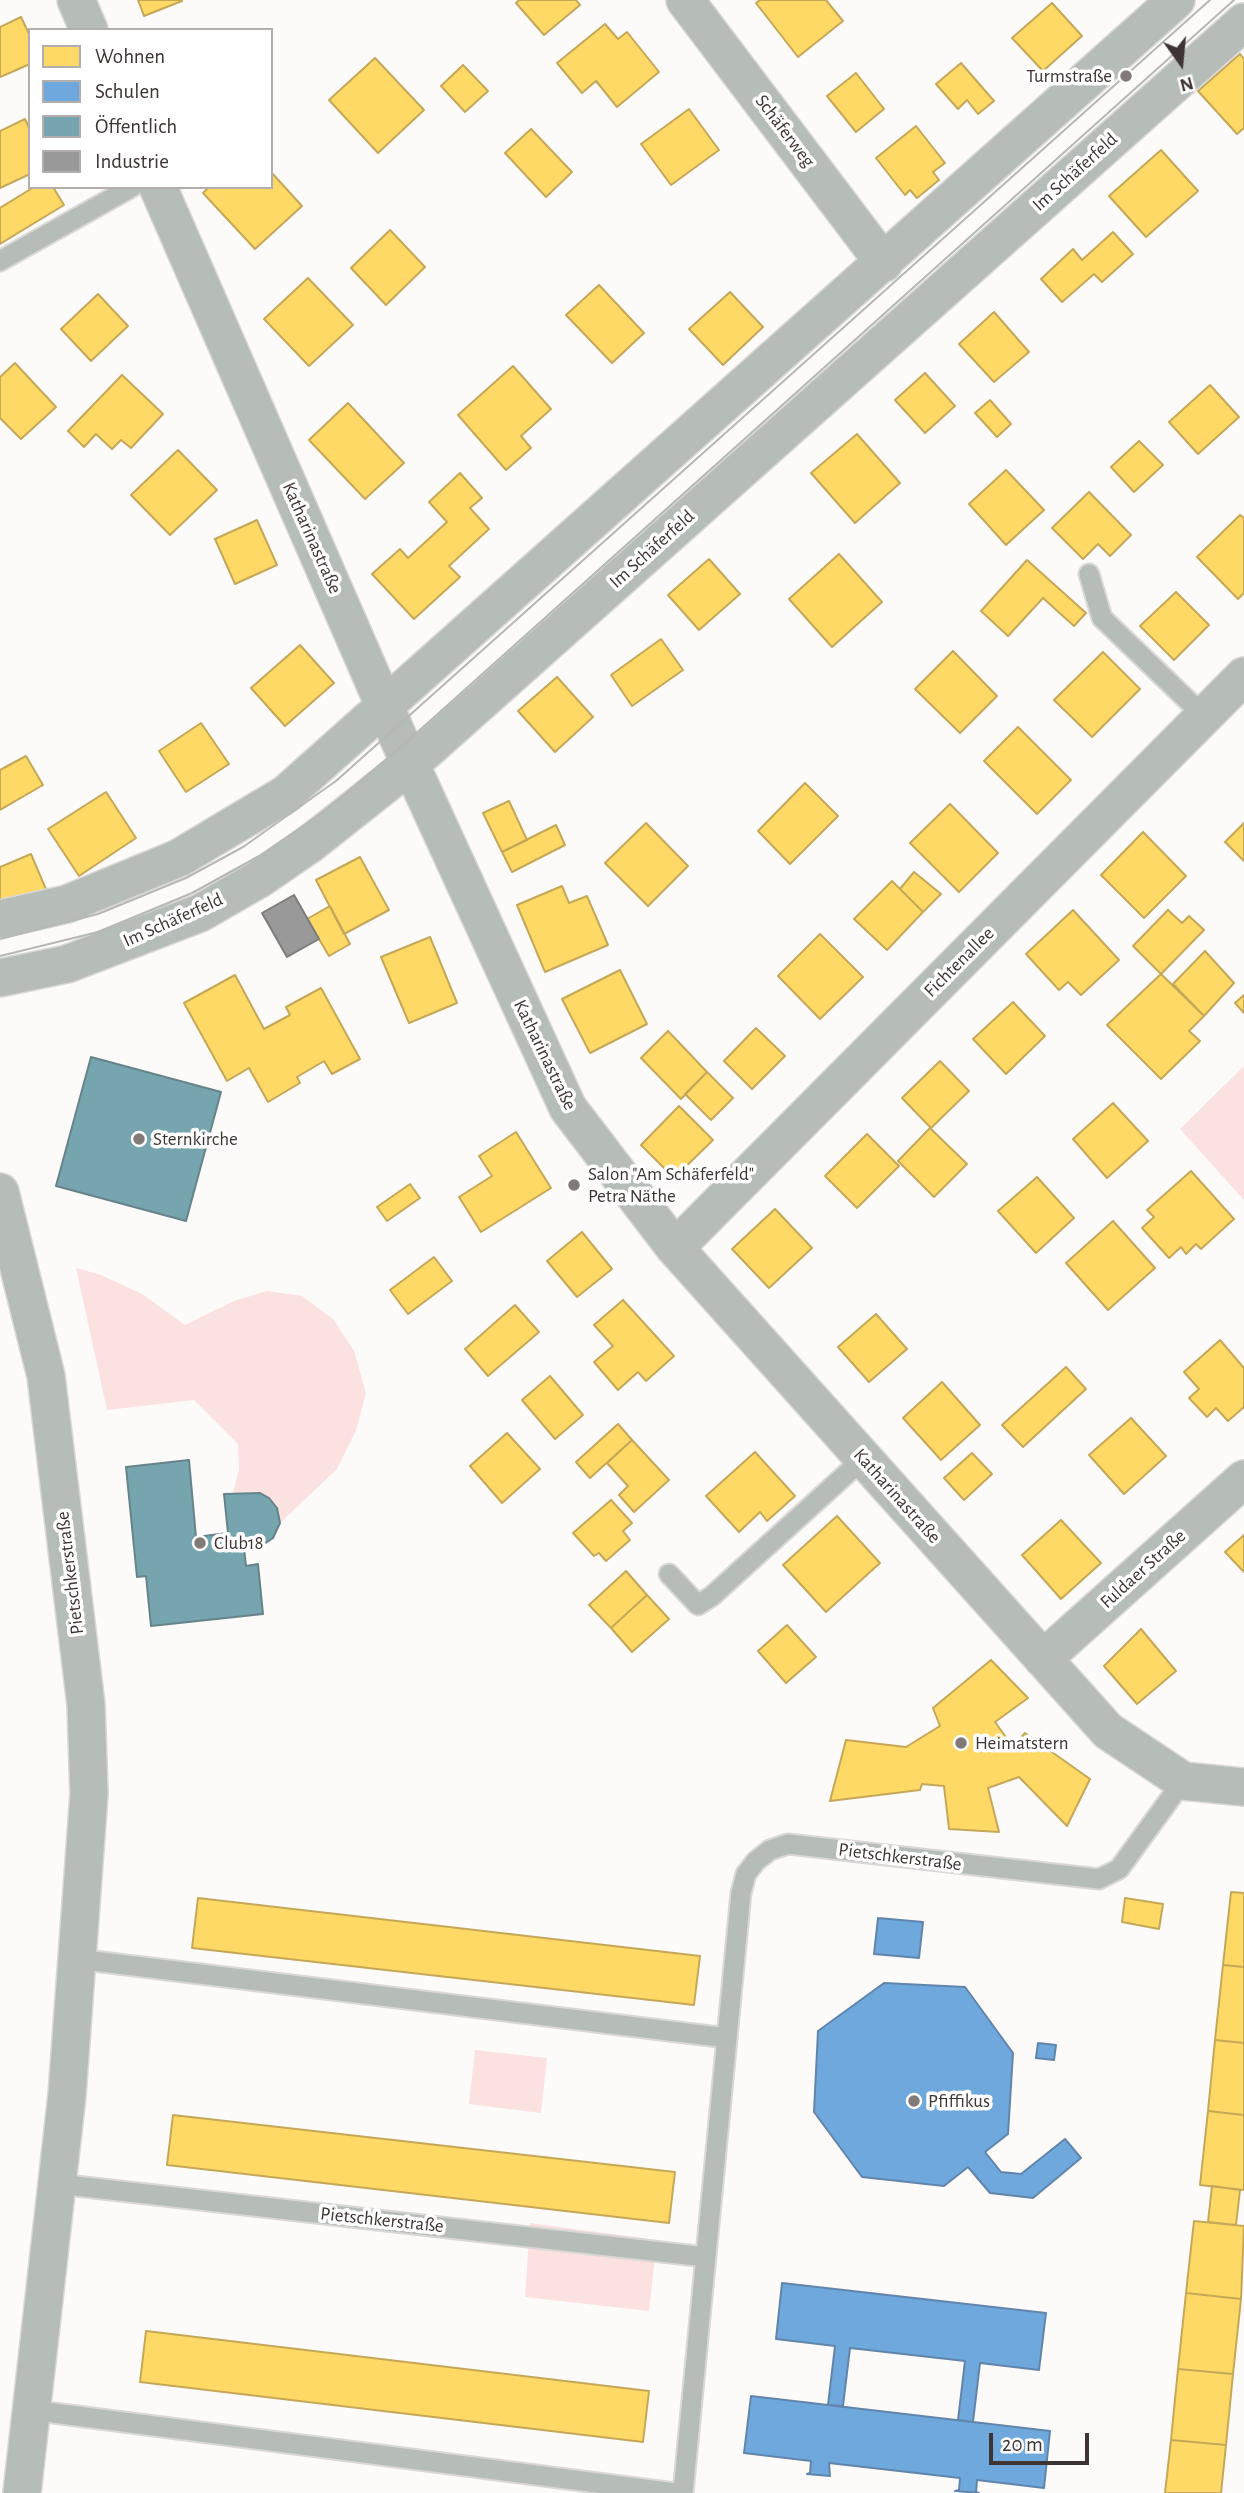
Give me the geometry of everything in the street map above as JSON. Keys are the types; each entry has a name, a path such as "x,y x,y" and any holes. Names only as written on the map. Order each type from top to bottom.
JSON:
{"street":[{"path":"76,0 88,28"},
{"name":"Schäferweg","path":"685,0 884,263"},
{"path":"0,919 67,904 179,858 286,794 1176,0"},
{"name":"Im Schäferfeld","path":"0,978 67,964 200,913 259,879 310,844 411,764 1244,22"},
{"name":"Katharinastraße","path":"159,189 411,764 568,1108 675,1248 1108,1731 1183,1781 1244,1787"},
{"name":"Fichtenallee","path":"675,1248 1244,676"},
{"name":"Pietschkerstraße","path":"0,1192 46,1376 86,1705 89,1794 78,1959 58,2184 22,2493"},
{"name":"Fuldaer Straße","path":"1043,1659 1244,1479"}],"lane":[{"path":"0,261 128,189"},
{"path":"1089,574 1102,618 1204,716"},
{"path":"669,1574 698,1605 712,1596 863,1458"},
{"name":"Pietschkerstraße","path":"683,2493 741,1894 746,1874 756,1861 770,1850 788,1844 1099,1879 1119,1869 1183,1781"},
{"path":"78,1959 727,2038"},
{"name":"Pietschkerstraße","path":"58,2184 706,2257"},
{"path":"30,2410 675,2493"}],"shaded area":[{"path":"1244,1066 1244,1200 1180,1129"},
{"path":"76,1268 101,1275 142,1294 185,1325 234,1301 267,1291 302,1296 333,1319 354,1351 366,1393 356,1430 337,1469 280,1523 277,1508 269,1498 255,1492 233,1493 239,1470 238,1444 194,1400 107,1410"},
{"path":"475,2050 547,2058 541,2113 469,2104"},
{"path":"530,2223 657,2240 649,2311 525,2297"}],"building: Wohnen":[{"path":"138,0 182,0 182,1 144,16"},
{"path":"519,0 576,0 580,5 544,35 516,3"},
{"path":"760,0 826,0 843,21 798,57 756,3"},
{"path":"1052,3 1082,36 1043,71 1012,38"},
{"path":"21,17 28,32 28,65 0,77 0,27"},
{"path":"605,24 618,39 627,32 659,72 617,107 596,81 582,93 557,63"},
{"path":"1240,54 1244,59 1244,128 1237,134 1198,91"},
{"path":"375,58 424,110 378,153 329,100"},
{"path":"961,63 994,101 978,114 967,100 958,109 936,84"},
{"path":"463,65 488,91 465,112 441,86"},
{"path":"856,73 884,109 856,132 827,96"},
{"path":"689,109 719,150 671,185 641,144"},
{"path":"25,119 28,126 28,175 0,188 0,131"},
{"path":"916,126 945,163 933,172 939,180 917,198 910,190 905,195 876,158"},
{"path":"531,129 572,172 546,197 505,153"},
{"path":"1161,150 1198,191 1146,237 1109,196"},
{"path":"273,174 302,206 255,249 203,193 207,189 273,189"},
{"path":"31,189 54,189 64,205 0,244 0,208"},
{"path":"390,230 425,267 386,305 351,268"},
{"path":"1113,232 1133,254 1102,282 1094,274 1062,302 1041,279 1073,249 1082,260"},
{"path":"308,278 353,325 309,366 264,319"},
{"path":"599,285 644,333 612,363 566,315"},
{"path":"730,292 763,327 723,365 689,329"},
{"path":"98,294 128,326 91,361 61,329"},
{"path":"994,312 1029,352 994,382 959,344"},
{"path":"15,363 56,407 21,439 0,418 0,377"},
{"path":"513,366 551,409 521,436 531,448 506,470 458,415"},
{"path":"925,373 955,406 925,433 895,400"},
{"path":"122,375 163,414 131,448 121,440 112,449 96,434 84,447 68,431"},
{"path":"1210,385 1239,417 1198,454 1169,422"},
{"path":"990,400 1011,424 997,437 975,413"},
{"path":"348,403 404,463 365,499 309,440"},
{"path":"857,434 900,483 855,523 811,473"},
{"path":"1139,441 1163,465 1134,492 1111,467"},
{"path":"178,450 217,490 170,535 131,495"},
{"path":"1006,470 1044,510 1006,545 969,504"},
{"path":"460,473 482,498 470,508 489,529 449,566 460,577 414,619 372,574 400,549 408,558 447,522 429,502"},
{"path":"1089,492 1131,535 1110,556 1098,544 1083,559 1052,528"},
{"path":"1240,515 1244,518 1244,593 1238,599 1197,557"},
{"path":"257,520 277,565 235,584 215,539"},
{"path":"839,554 882,602 832,647 789,599"},
{"path":"709,559 740,594 699,630 668,595"},
{"path":"1027,560 1086,613 1074,626 1043,598 1008,636 981,611"},
{"path":"1176,592 1209,625 1174,660 1140,626"},
{"path":"661,639 683,670 632,706 611,675"},
{"path":"300,645 334,683 285,726 251,688"},
{"path":"953,651 997,696 960,733 915,689"},
{"path":"1103,652 1140,689 1092,737 1054,700"},
{"path":"557,677 593,717 555,752 518,711"},
{"path":"201,723 229,764 186,792 159,751"},
{"path":"1018,727 1071,780 1037,814 984,761"},
{"path":"26,756 43,785 0,810 0,770"},
{"path":"805,783 838,816 790,864 758,831"},
{"path":"106,792 136,838 79,876 48,829"},
{"path":"509,801 527,840 502,852 483,813"},
{"path":"950,804 998,853 959,892 910,843"},
{"path":"646,823 688,866 648,906 605,863"},
{"path":"1244,823 1244,861 1225,842"},
{"path":"556,825 565,845 512,872 502,852"},
{"path":"1143,832 1186,876 1144,918 1101,875"},
{"path":"31,854 48,894 0,914 0,867"},
{"path":"360,857 389,910 344,934 316,880"},
{"path":"914,872 941,894 923,912 900,889"},
{"path":"892,881 923,912 887,950 854,919"},
{"path":"562,886 569,903 587,896 608,945 545,972 517,905"},
{"path":"330,906 350,944 329,956 307,919"},
{"path":"1073,910 1119,960 1081,995 1068,982 1059,990 1026,954"},
{"path":"1168,910 1182,923 1189,916 1204,930 1161,974 1133,946"},
{"path":"820,934 863,977 820,1019 778,976"},
{"path":"430,937 457,1003 409,1023 381,957"},
{"path":"1205,951 1234,983 1204,1016 1173,984"},
{"path":"620,970 647,1024 590,1053 562,999"},
{"path":"1161,974 1204,1016 1189,1031 1200,1041 1161,1079 1107,1025"},
{"path":"235,975 264,1029 290,1015 286,1007 321,988 360,1059 332,1074 324,1061 297,1077 300,1083 268,1102 249,1068 227,1081 184,1003"},
{"path":"1244,995 1244,1013 1235,1003"},
{"path":"1013,1002 1045,1036 1006,1074 973,1039"},
{"path":"756,1028 785,1056 752,1089 724,1061"},
{"path":"668,1031 707,1072 681,1099 641,1058"},
{"path":"940,1061 969,1091 931,1128 902,1098"},
{"path":"707,1072 733,1098 711,1120 685,1094"},
{"path":"1113,1103 1148,1141 1107,1178 1073,1139"},
{"path":"679,1106 713,1140 674,1178 641,1145"},
{"path":"930,1128 967,1164 934,1197 898,1161"},
{"path":"516,1132 551,1188 481,1232 459,1197 492,1176 479,1156"},
{"path":"867,1134 899,1166 857,1208 825,1176"},
{"path":"1191,1171 1234,1219 1201,1249 1196,1244 1186,1254 1181,1247 1169,1258 1142,1228 1154,1217 1147,1210"},
{"path":"1037,1177 1074,1218 1036,1253 998,1211"},
{"path":"410,1184 420,1198 387,1221 377,1207"},
{"path":"775,1209 812,1248 769,1288 732,1249"},
{"path":"1113,1221 1155,1268 1108,1310 1066,1263"},
{"path":"582,1232 612,1269 577,1297 547,1261"},
{"path":"434,1257 452,1281 408,1314 390,1290"},
{"path":"623,1300 674,1356 646,1381 638,1372 618,1390 594,1362 613,1346 594,1325"},
{"path":"515,1305 539,1332 488,1376 465,1349"},
{"path":"876,1314 907,1349 869,1382 838,1347"},
{"path":"1220,1340 1244,1368 1244,1407 1228,1421 1216,1408 1207,1417 1189,1398 1199,1389 1184,1372"},
{"path":"1066,1367 1086,1389 1023,1447 1002,1425"},
{"path":"550,1376 583,1415 555,1439 522,1400"},
{"path":"942,1382 980,1425 941,1460 903,1418"},
{"path":"1131,1418 1166,1456 1124,1494 1089,1455"},
{"path":"618,1424 632,1440 590,1478 576,1462"},
{"path":"507,1433 540,1469 502,1503 470,1466"},
{"path":"632,1440 669,1480 634,1512 619,1495 628,1486 607,1463"},
{"path":"755,1452 795,1496 767,1521 760,1512 739,1532 706,1496"},
{"path":"972,1453 992,1474 964,1500 944,1478"},
{"path":"611,1500 632,1523 623,1531 630,1540 606,1561 599,1553 594,1556 573,1533"},
{"path":"837,1516 880,1563 826,1612 783,1565"},
{"path":"1061,1520 1101,1563 1061,1599 1022,1555"},
{"path":"1244,1535 1244,1572 1225,1552"},
{"path":"626,1571 647,1595 611,1628 589,1605"},
{"path":"647,1595 669,1619 632,1652 611,1628"},
{"path":"787,1625 816,1657 786,1683 758,1651"},
{"path":"1141,1629 1176,1671 1137,1704 1104,1666"},
{"name":"Heimatstern","path":"991,1660 1028,1698 995,1722 1013,1747 1025,1733 1090,1779 1067,1826 1019,1777 988,1788 999,1832 949,1829 944,1786 922,1784 920,1790 830,1801 846,1740 906,1747 940,1726 933,1708"},
{"path":"1231,1892 1244,1893 1244,1967 1223,1965"},
{"path":"198,1898 700,1956 694,2005 192,1948"},
{"path":"1125,1898 1163,1904 1159,1929 1122,1922"},
{"path":"1223,1965 1244,1967 1244,2043 1215,2040"},
{"path":"1215,2040 1244,2043 1244,2115 1208,2111"},
{"path":"1208,2111 1244,2115 1244,2190 1200,2185"},
{"path":"173,2115 675,2172 669,2223 167,2165"},
{"path":"1212,2186 1240,2190 1236,2225 1208,2222"},
{"path":"1194,2221 1244,2226 1241,2299 1186,2293"},
{"path":"1186,2293 1241,2299 1233,2374 1178,2369"},
{"path":"146,2331 649,2391 643,2442 140,2382"},
{"path":"1178,2369 1233,2374 1226,2445 1171,2440"},
{"path":"1171,2440 1226,2445 1221,2493 1165,2493"}],"building: Schulen":[{"path":"878,1918 923,1922 919,1958 874,1954"},
{"name":"Pfiffikus","path":"884,1983 965,1987 1013,2053 1008,2134 985,2152 1001,2172 1021,2174 1065,2139 1081,2158 1033,2198 990,2193 968,2167 944,2186 862,2177 814,2112 818,2031"},
{"path":"1038,2043 1056,2045 1054,2060 1036,2058"},
{"path":"782,2283 1046,2313 1039,2370 980,2363 973,2422 958,2420 965,2361 850,2348 843,2406 828,2405 835,2346 776,2339"},
{"path":"751,2396 1050,2431 1044,2488 977,2480 976,2492 979,2493 955,2491 959,2490 960,2478 829,2463 830,2476 807,2474 810,2473 811,2461 744,2453"}],"building: Öffentlich":[{"name":"Sternkirche","path":"91,1057 221,1092 186,1221 56,1186"},
{"name":"Club18","path":"189,1460 196,1537 228,1533 224,1494 260,1493 269,1498 277,1508 280,1523 273,1538 260,1547 244,1548 246,1566 258,1564 263,1614 151,1626 146,1576 137,1577 126,1467"}],"building: Industrie":[{"path":"294,895 319,939 287,957 262,913"}],"tram line":[{"path":"0,939 98,914 186,878 243,847 336,781 1210,0"},
{"path":"0,956 98,932 192,893 261,855 326,810 402,746 1234,0"}],"place":[{"name":"Turmstraße","path":"1126,76"},
{"name":"Sternkirche","path":"139,1139"},
{"name":"Salon \"Am Schäferfeld\" Petra Näthe","path":"574,1185"},
{"name":"Club18","path":"200,1543"},
{"name":"Heimatstern","path":"961,1743"},
{"name":"Pfiffikus","path":"914,2101"}]}
